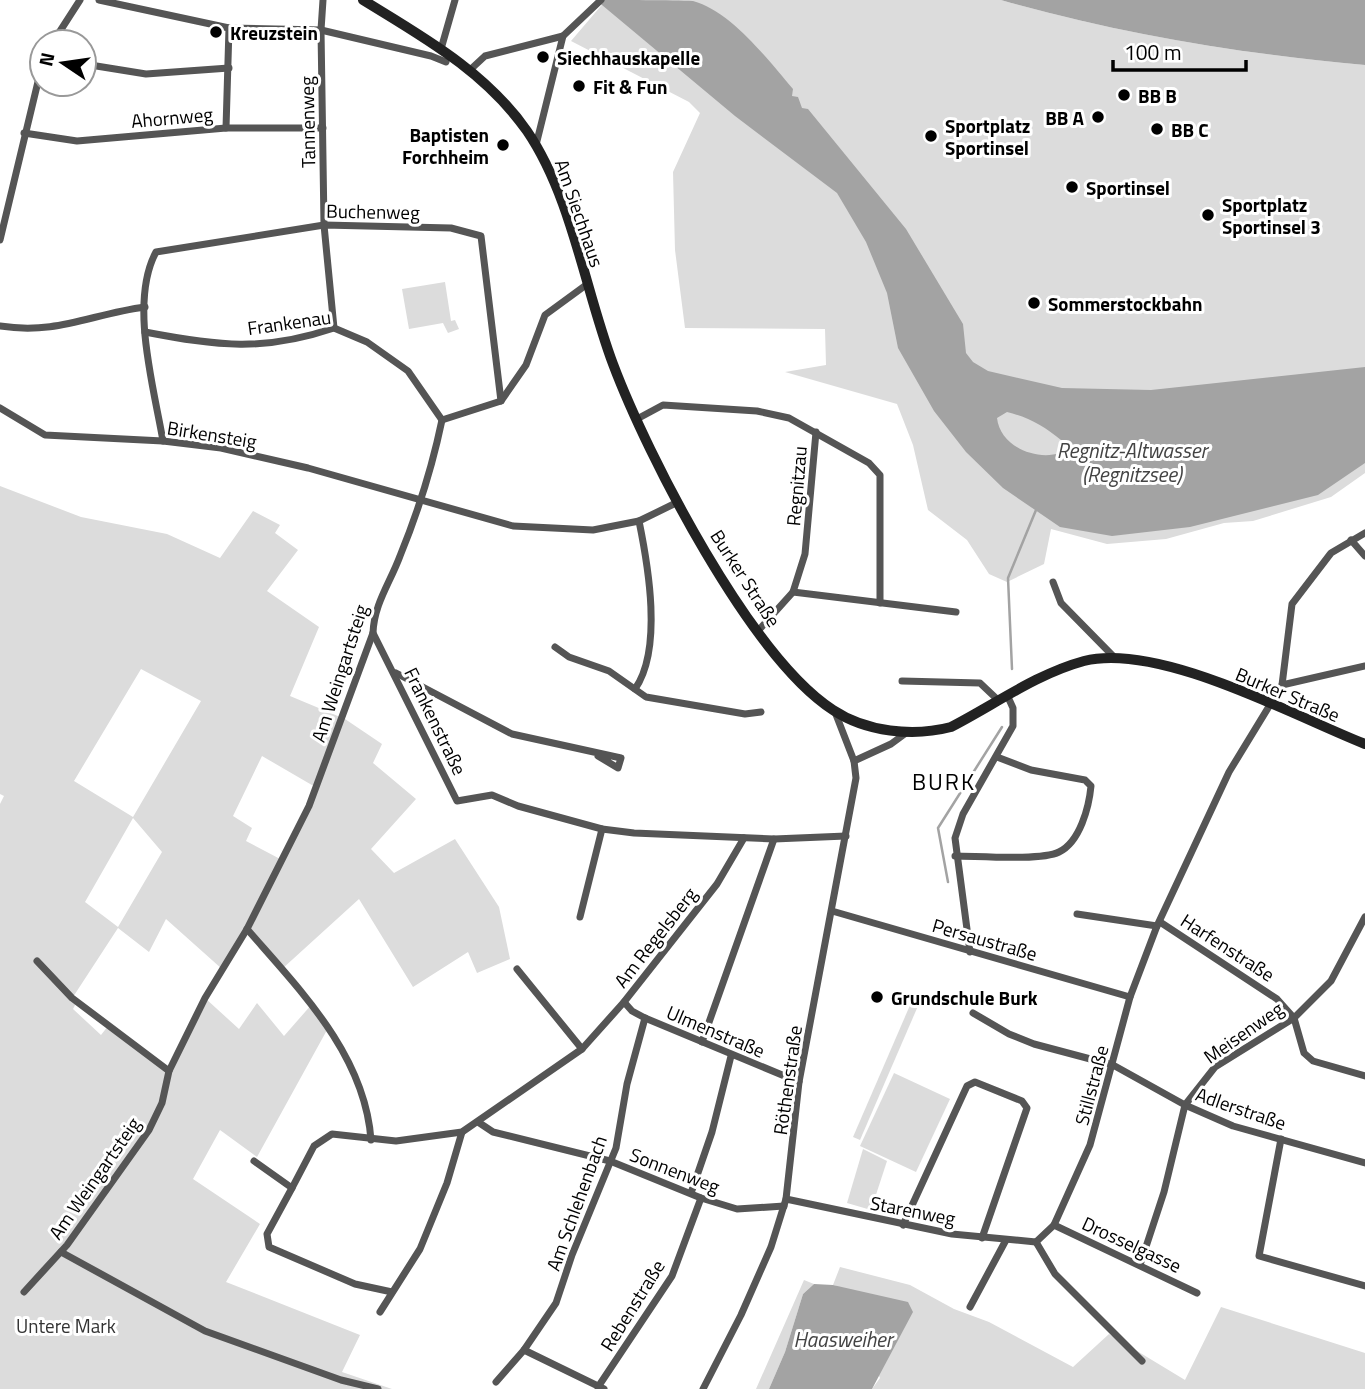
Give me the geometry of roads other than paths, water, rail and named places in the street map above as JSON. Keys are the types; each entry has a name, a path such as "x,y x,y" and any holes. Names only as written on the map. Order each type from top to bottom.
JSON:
{"main road":[{"name":"Am Siechhaus","path":"363,0 471,69 504,103 536,145 554,184 586,285"},
{"name":"Burker Straße","path":"586,285 612,363 637,419 678,502 717,571 786,667 834,711 905,733 951,727 1060,669 1085,661 1114,657 1143,661 1269,701 1365,744"}],"street":[{"path":"62,28 80,0"},
{"path":"99,0 229,28 321,30 446,62"},
{"name":"Tannenweg","path":"323,0 321,30 324,225 334,328"},
{"path":"441,49 455,0"},
{"path":"471,69 485,56 563,36 601,0"},
{"path":"226,128 229,28"},
{"path":"536,145 563,36"},
{"path":"98,66 146,74 229,68"},
{"path":"0,237 33,98"},
{"name":"Ahornweg","path":"24,133 77,141 226,128 323,128"},
{"name":"Buchenweg","path":"145,306 149,265 156,252 163,249 324,225 451,228 481,236 501,401"},
{"path":"442,420 501,401 526,365 545,315 586,285"},
{"path":"0,326 24,330 59,328 145,306 145,332 163,441"},
{"name":"Frankenau","path":"145,332 202,343 239,345 294,341 334,328 367,342 408,371 442,420"},
{"name":"Regnitzau","path":"637,419 663,405 757,411 789,418 816,432 805,554 793,592 758,631"},
{"name":"Birkensteig","path":"0,408 45,435 163,441 207,449 221,448 308,468 513,526 564,531 593,530 639,521 678,502"},
{"name":"Am Weingartsteig","path":"24,1292 61,1252 105,1196 149,1130 163,1104 169,1071 205,998 247,929 309,806 373,633 374,613 400,559 421,501 432,469 442,420"},
{"path":"816,432 869,463 880,475 880,603"},
{"path":"635,689 640,680 651,626 649,570 639,521"},
{"path":"1365,533 1331,553 1316,569 1292,604 1282,685 1365,666"},
{"path":"1351,540 1365,555"},
{"path":"1053,582 1061,603 1114,657"},
{"path":"793,592 956,611"},
{"name":"Frankenstraße","path":"373,633 457,802 492,795 518,806 602,829 775,839 846,835"},
{"path":"555,647 569,657 609,671 646,697 745,714 761,712"},
{"path":"395,673 512,734 598,756"},
{"path":"902,681 980,683 1013,708 1013,726 956,829 955,856 970,952"},
{"name":"Stillstraße","path":"1036,1242 1054,1225 1090,1145 1114,1065 1130,997 1158,924 1229,772 1269,701 1282,685"},
{"name":"Röthenstraße","path":"703,1389 741,1315 771,1247 785,1203 799,1082 856,778 854,761 834,711"},
{"path":"854,761 891,744 905,733"},
{"path":"955,856 1044,856 1060,852 1077,831 1089,807 1091,786 1085,780 1031,770 997,757"},
{"path":"580,917 602,829"},
{"name":"Am Regelsberg","path":"392,1292 355,1284 269,1247 267,1234 314,1146 332,1134 396,1141 462,1132 582,1049 624,1002 717,884 744,838"},
{"path":"702,1042 775,839"},
{"name":"Persaustraße","path":"832,911 1130,997"},
{"path":"1077,914 1158,924"},
{"name":"Meisenweg","path":"1140,1265 1164,1192 1185,1105 1215,1067 1294,1018 1331,981 1365,917"},
{"name":"Harfenstraße","path":"1158,924 1258,984 1277,999 1294,1018 1304,1053 1313,1061 1365,1076"},
{"path":"247,929 312,1004 360,1083 369,1113 371,1140"},
{"path":"37,961 72,998 169,1071"},
{"path":"517,969 582,1049"},
{"name":"Ulmenstraße","path":"624,1002 632,1012 645,1018 799,1082"},
{"name":"Adlerstraße","path":"973,1013 1009,1034 1034,1044 1114,1065 1185,1105 1233,1126 1365,1162"},
{"name":"Am Schlehenbach","path":"496,1382 524,1350 556,1303 616,1148 627,1084 645,1018"},
{"path":"691,1193 712,1132 731,1056"},
{"path":"903,1224 967,1086 975,1082 1022,1101 1027,1108 982,1238"},
{"name":"Sonnenweg","path":"478,1122 493,1132 610,1161 701,1198 737,1209 785,1203"},
{"path":"380,1312 420,1249 447,1183 462,1132"},
{"path":"1281,1139 1259,1256 1365,1286"},
{"path":"254,1161 292,1188"},
{"name":"Rebenstraße","path":"601,1388 672,1276 701,1198"},
{"name":"Starenweg","path":"785,1203 982,1238 1036,1242"},
{"name":"Drosselgasse","path":"1054,1225 1197,1293"},
{"path":"970,1307 1006,1240"},
{"path":"1036,1242 1055,1274 1142,1361"},
{"path":"61,1252 205,1331 341,1380 378,1389"},
{"path":"524,1350 601,1388"}],"water":[{"name":"Regnitz-Altwasser (Regnitzsee)","path":"596,0 693,1 721,15 748,38 793,89 792,96 798,97 802,108 808,109 906,229 963,324 966,353 973,362 988,371 1062,388 1151,390 1365,367 1365,463 1318,495 1190,527 1112,536 1060,527 1003,488 966,452 934,411 898,348 887,293 866,242 837,193 735,116","holes":["1007,412 1036,423 1061,440 1060,453 1030,453 1012,443 1000,428 997,418"]},
{"path":"1001,0 1365,0 1365,65 1273,55 1136,33"},
{"name":"Haasweiher","path":"814,1284 833,1285 908,1302 913,1312 872,1389 769,1389 785,1352 803,1294"}],"waterway":[{"path":"1012,669 1008,578 1036,510"},
{"path":"948,882 938,828 1002,727"}],"place":[{"name":"Kreuzstein","path":"216,32"},
{"name":"Siechhauskapelle","path":"543,57"},
{"name":"Fit & Fun","path":"579,86"},
{"name":"BB B","path":"1124,95"},
{"name":"BB A","path":"1098,117"},
{"name":"BB C","path":"1157,129"},
{"name":"Sportplatz Sportinsel","path":"931,136"},
{"name":"Baptisten Forchheim","path":"503,145"},
{"name":"Sportinsel","path":"1072,187"},
{"name":"Sportplatz Sportinsel 3","path":"1208,215"},
{"name":"Sommerstockbahn","path":"1034,303"},
{"name":"Grundschule Burk","path":"877,997"}],"district":[{"name":"BURK","path":"944,781"}],"park label":[{"name":"Untere Mark","path":"66,1325"}]}
